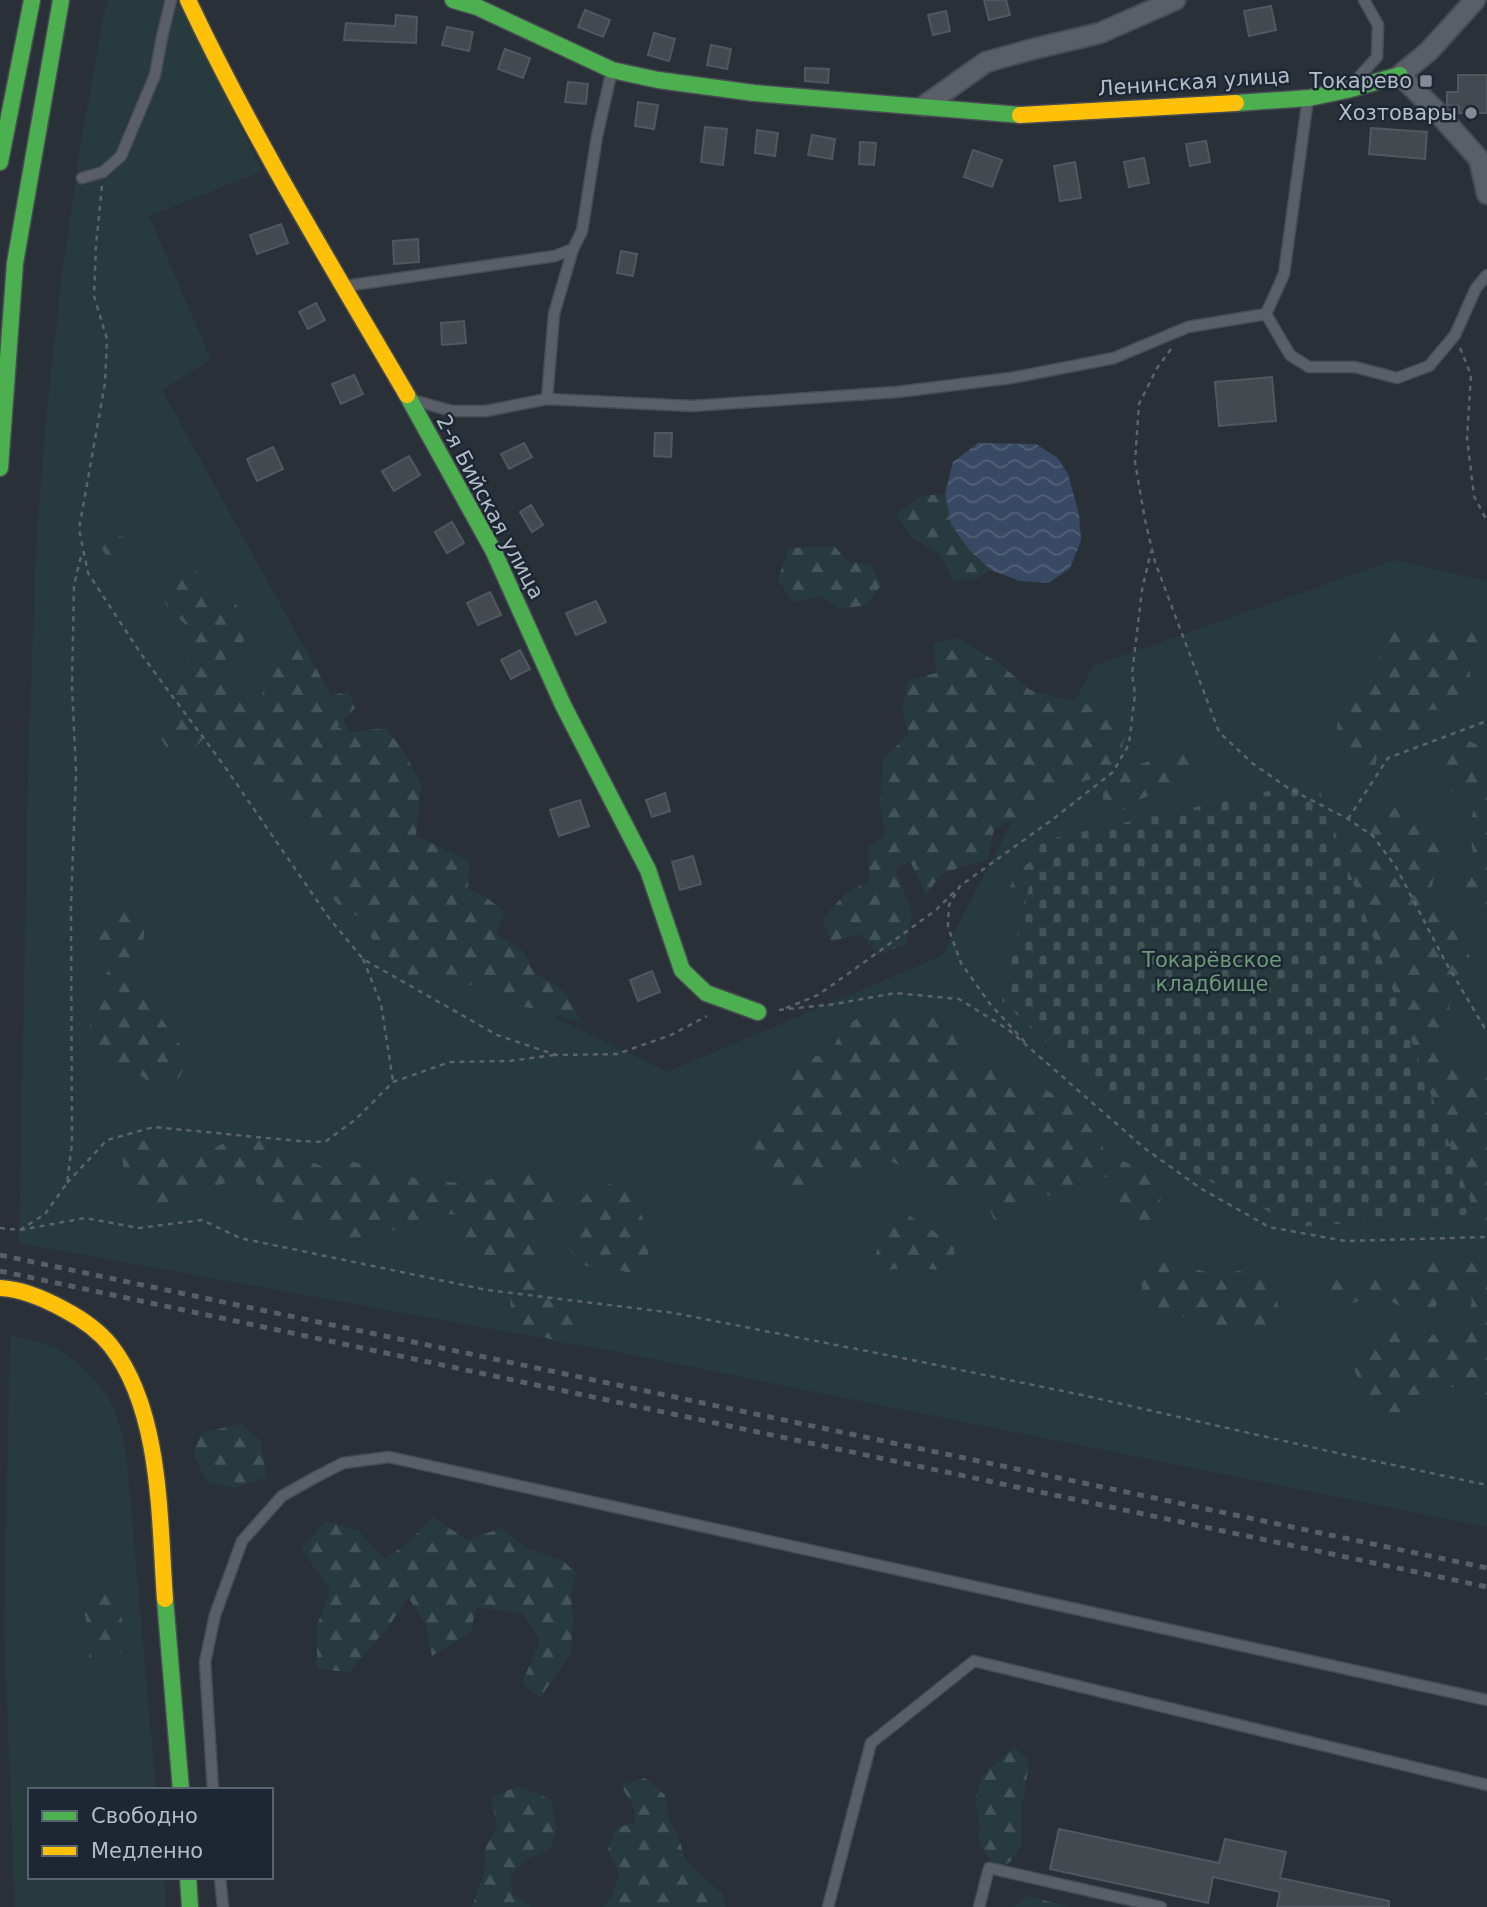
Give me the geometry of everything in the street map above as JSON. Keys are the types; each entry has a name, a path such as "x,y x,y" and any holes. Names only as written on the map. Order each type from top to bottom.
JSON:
{"main road":[{"path":"0,163 32,0"},
{"path":"0,468 15,263 60,7 68,0"},
{"name":"2-я Бийская улица","path":"188,0 211,49 315,239 494,550 563,705 648,870 682,970 706,993 758,1012"},
{"name":"Ленинская улица","path":"453,0 512,23 612,70 658,80 754,93 1028,116 1308,98 1400,75"},
{"path":"0,1288 11,1288 40,1297 90,1326 111,1346 127,1370 139,1397 155,1466 181,1788"},
{"path":"188,1879 190,1907"}],"street":[{"path":"924,106 986,62 1100,33 1175,0"},
{"name":"Ленинская улица","path":"1400,75 1429,51 1475,0"},
{"path":"1400,75 1479,159 1487,194"}],"lane":[{"path":"82,178 103,172 121,156 155,75 171,0"},
{"path":"1348,90 1377,57 1378,25 1364,0"},
{"path":"547,400 554,314 573,249 582,231 597,136 612,70"},
{"path":"1266,314 1284,274 1308,98"},
{"path":"343,286 555,256 573,249"},
{"path":"1266,314 1290,355 1309,367 1355,367 1397,378 1429,366 1455,335 1476,288 1487,275"},
{"path":"410,400 452,411 486,411 547,400 692,406 897,392 1011,378 1114,358 1188,327 1266,314"},
{"path":"213,1788 205,1662 215,1615 242,1541 282,1496 343,1463 389,1457 1487,1700"},
{"path":"828,1907 871,1743 974,1661 1487,1785"},
{"path":"979,1907 989,1868 1161,1907"},
{"path":"220,1879 223,1907"}],"path":[{"path":"103,172 94,296 107,339 105,383 79,529 88,573 141,654 225,767 329,918 363,959 381,1003 393,1082"},
{"path":"1188,327 1157,368 1139,404 1135,462 1155,562 1219,732 1252,764 1288,788 1348,819 1373,836 1396,867 1445,961 1487,1032"},
{"path":"1455,335 1471,375 1467,438 1474,496 1487,521"},
{"path":"67,1184 72,1144 71,906 76,772 72,686 74,585 83,549"},
{"path":"783,1010 818,995 852,971 936,910 960,886 1114,772 1129,744 1135,694 1132,674 1142,590 1152,549"},
{"path":"1348,819 1388,758 1487,721"},
{"path":"960,886 949,905 948,927 961,963 990,1004 1035,1052"},
{"path":"363,959 497,1035 556,1055"},
{"path":"758,1012 835,1004 895,993 959,999 1009,1030 1143,1147 1200,1188 1269,1227 1345,1241 1487,1237"},
{"path":"20,1230 46,1214 67,1184 107,1140 154,1127 325,1142 356,1119 393,1082 450,1062 509,1061 556,1055 617,1055 671,1035 706,1017"},
{"path":"0,1228 20,1230 85,1218 139,1228 202,1220 240,1238 474,1287 702,1318 1082,1395 1487,1485"}],"green space":[{"path":"109,0 179,0 262,171 149,216 211,359 162,390 485,983 667,1072 942,956 1093,666 1395,560 1487,581 1487,1527 612,1351 19,1243 28,776 36,546 47,409 62,276 81,143 104,13"},
{"path":"945,494 951,524 969,550 991,570 976,579 954,581 939,553 913,539 896,514 921,496"},
{"path":"105,532 134,540 125,560 108,559 98,542"},
{"path":"834,546 848,562 870,564 881,585 867,605 841,609 819,596 793,602 778,579 789,548"},
{"path":"181,563 200,573 217,592 236,604 245,630 242,652 225,674 230,700 260,705 268,669 268,645 306,650 331,696 348,691 355,708 337,727 350,732 386,728 404,752 421,784 416,836 469,861 468,889 483,895 505,912 496,934 523,951 535,973 565,992 582,1023 531,1008 506,1004 476,983 455,991 435,978 406,975 372,939 361,918 341,907 327,893 331,866 305,815 284,809 268,778 247,762 227,752 214,728 187,756 169,752 160,737 190,652 189,628 166,605 161,578"},
{"path":"1485,624 1487,654 1470,661 1470,682 1454,709 1429,710 1420,720 1419,743 1386,720 1374,775 1363,760 1342,755 1337,734 1339,718 1354,697 1385,679 1377,646 1390,627 1413,637 1439,628 1474,628"},
{"path":"958,638 1000,664 1030,690 1105,709 1126,734 1119,757 1093,778 1057,790 1044,808 994,829 988,859 941,875 926,895 910,861 895,869 912,913 906,944 878,955 861,934 831,941 822,919 846,893 869,881 868,847 885,836 880,801 883,759 909,734 902,711 908,681 936,673 934,644"},
{"path":"1451,733 1478,745 1480,775 1487,777 1487,904 1483,907 1460,897 1457,876 1473,854 1469,825 1475,806 1442,784 1428,763 1449,756"},
{"path":"1186,747 1193,762 1184,777 1159,792 1138,800 1120,813 1103,808 1103,791 1123,771"},
{"name":"Токарёвское кладбище","path":"1316,781 1475,1214 1299,1227 1178,1165 1002,1001 1040,841"},
{"name":"Токарёвское кладбище","path":"1254,795 1324,834 1361,840 1374,807 1390,801 1418,820 1441,845 1431,890 1435,912 1463,941 1472,962 1449,1006 1451,1019 1437,1049 1461,1070 1487,1069 1487,1221 1481,1221 1445,1203 1034,920 1007,896 1016,871 1035,859 1067,856 1190,821 1202,806"},
{"path":"123,906 145,927 138,978 158,1014 189,1057 179,1078 152,1084 126,1065 102,1059 90,1028 92,997 105,978 112,961 93,937 103,915"},
{"path":"865,1015 946,1018 974,1039 963,1064 1009,1072 1070,1102 1102,1143 1104,1154 1146,1170 1163,1183 1160,1202 1164,1227 1141,1239 1122,1225 1120,1197 1110,1178 1082,1170 1072,1201 1034,1192 1018,1212 996,1225 984,1194 964,1185 952,1192 924,1188 917,1169 906,1168 877,1155 874,1169 858,1182 813,1166 804,1185 774,1185 768,1160 747,1142 756,1118 783,1123 796,1104 788,1079 792,1053 825,1057 833,1049 843,1026"},
{"path":"262,1136 297,1156 326,1168 350,1161 394,1174 472,1184 511,1174 549,1172 556,1192 554,1202 538,1217 535,1229 542,1252 521,1264 530,1282 545,1300 572,1291 583,1311 583,1336 565,1344 523,1330 511,1309 508,1282 484,1270 464,1240 476,1216 445,1214 373,1239 346,1244 323,1222 308,1224 277,1214 255,1180 225,1183 159,1208 124,1178 122,1148 148,1139 193,1159 234,1138"},
{"path":"621,1182 629,1191 651,1234 647,1260 633,1275 610,1266 595,1269 576,1262 565,1240 576,1222 579,1202 593,1187"},
{"path":"901,1210 954,1247 955,1259 936,1270 912,1266 878,1272 876,1253 884,1235 881,1215"},
{"path":"1440,1254 1455,1261 1487,1260 1487,1397 1426,1382 1417,1402 1395,1418 1365,1398 1353,1365 1366,1336 1394,1329 1444,1336 1468,1321 1472,1299 1442,1294 1435,1308 1417,1315 1377,1294 1345,1306 1323,1297 1332,1280 1360,1273 1397,1276 1412,1262"},
{"path":"1163,1262 1180,1264 1212,1274 1239,1271 1274,1279 1279,1313 1271,1327 1247,1327 1232,1332 1206,1334 1175,1310 1161,1311 1143,1299 1141,1277"},
{"path":"10,1335 48,1345 67,1355 103,1390 118,1420 126,1452 156,1788 28,1788 28,1879 164,1879 166,1907 15,1907 4,1627"},
{"path":"241,1424 260,1440 267,1477 233,1488 208,1482 193,1455 201,1433"},
{"path":"433,1517 467,1540 502,1528 524,1547 563,1561 576,1573 571,1595 571,1653 540,1698 522,1683 540,1641 523,1614 476,1607 471,1632 432,1656 425,1623 408,1597 389,1626 349,1672 317,1669 317,1626 330,1589 301,1549 326,1521 359,1531 384,1559 407,1544"},
{"path":"105,1592 122,1606 122,1652 108,1666 89,1660 90,1640 82,1599"},
{"path":"1014,1747 1027,1758 1028,1771 1021,1810 1021,1845 1011,1861 997,1870 979,1844 980,1823 975,1800 982,1776"},
{"path":"645,1778 665,1795 669,1819 678,1835 685,1859 722,1893 725,1907 603,1907 611,1897 619,1874 608,1850 615,1829 635,1822 634,1808 621,1785"},
{"path":"518,1786 551,1799 557,1828 550,1849 523,1861 510,1877 512,1894 532,1907 472,1907 483,1875 486,1847 497,1827 491,1798"},
{"path":"1027,1896 1071,1907 1014,1907"}],"water":[{"path":"978,443 1036,444 1058,458 1068,474 1079,514 1081,541 1070,568 1049,583 1019,581 991,570 969,550 951,524 945,494 953,462"}],"building":[{"path":"984,0 1006,0 1010,15 989,20"},
{"path":"1271,6 1276,30 1249,36 1244,11"},
{"path":"585,10 610,20 603,37 578,27"},
{"path":"946,11 950,31 933,35 928,15"},
{"path":"396,15 417,17 416,43 344,40 346,23 395,26"},
{"path":"447,27 473,32 469,51 442,45"},
{"path":"654,33 675,39 669,61 648,55"},
{"path":"711,45 731,49 727,69 707,65"},
{"path":"505,49 530,58 523,78 498,69"},
{"path":"805,68 829,69 828,83 805,81"},
{"path":"1458,75 1487,75 1487,113 1459,113 1459,106 1447,105 1447,92 1458,92"},
{"path":"568,82 588,84 586,104 565,102"},
{"path":"638,102 658,105 654,129 635,126"},
{"path":"705,127 727,129 723,165 701,162"},
{"path":"1371,128 1427,132 1425,159 1369,154"},
{"path":"757,130 778,133 775,156 755,153"},
{"path":"812,135 835,139 832,159 808,155"},
{"path":"1206,141 1210,162 1190,166 1186,144"},
{"path":"860,142 876,143 874,165 859,164"},
{"path":"973,150 1002,160 992,187 964,177"},
{"path":"1144,158 1149,183 1129,187 1124,162"},
{"path":"1075,162 1081,198 1060,201 1054,166"},
{"path":"281,224 288,243 257,254 250,235"},
{"path":"418,239 419,262 394,264 393,241"},
{"path":"621,251 637,254 633,276 617,273"},
{"path":"316,303 325,320 308,329 299,312"},
{"path":"464,321 466,343 442,345 441,323"},
{"path":"354,375 363,394 341,404 332,384"},
{"path":"1272,377 1276,421 1219,426 1215,382"},
{"path":"655,433 672,433 671,457 654,456"},
{"path":"524,443 532,457 509,469 501,454"},
{"path":"273,447 283,469 257,481 247,459"},
{"path":"409,456 420,475 394,491 382,471"},
{"path":"531,505 543,525 532,532 520,512"},
{"path":"452,522 464,543 447,553 435,532"},
{"path":"490,592 501,615 478,625 467,603"},
{"path":"596,601 606,622 576,635 566,613"},
{"path":"520,650 530,669 511,679 501,660"},
{"path":"665,793 670,811 652,817 646,800"},
{"path":"580,800 589,826 559,836 550,810"},
{"path":"693,856 701,884 680,890 672,862"},
{"path":"652,971 660,992 638,1001 630,980"},
{"path":"1059,1829 1219,1863 1225,1839 1286,1852 1280,1878 1389,1901 1389,1907 1277,1907 1280,1892 1213,1877 1208,1903 1050,1869"}],"railway":[{"path":"0,1255 1487,1568"},
{"path":"0,1271 1487,1587"}],"traffic: fast":[{"path":"0,162 32,0"},
{"path":"0,468 15,263 61,0"},
{"path":"453,0 477,7 612,70 658,80 754,93 1020,115"},
{"path":"1236,103 1309,98 1400,75"},
{"path":"407,395 493,550 563,705 648,870 682,970 706,993 758,1012"},
{"path":"165,1599 181,1788"},
{"path":"188,1879 190,1907"}],"traffic: slow":[{"path":"188,0 265,150 407,395"},
{"path":"1020,115 1236,103"},
{"path":"0,1288 42,1298 84,1321 111,1346 128,1373 140,1402 155,1467 165,1599"}],"place":[{"name":"Токарево","path":"1426,81"},
{"name":"Хозтовары","path":"1471,113"}]}
